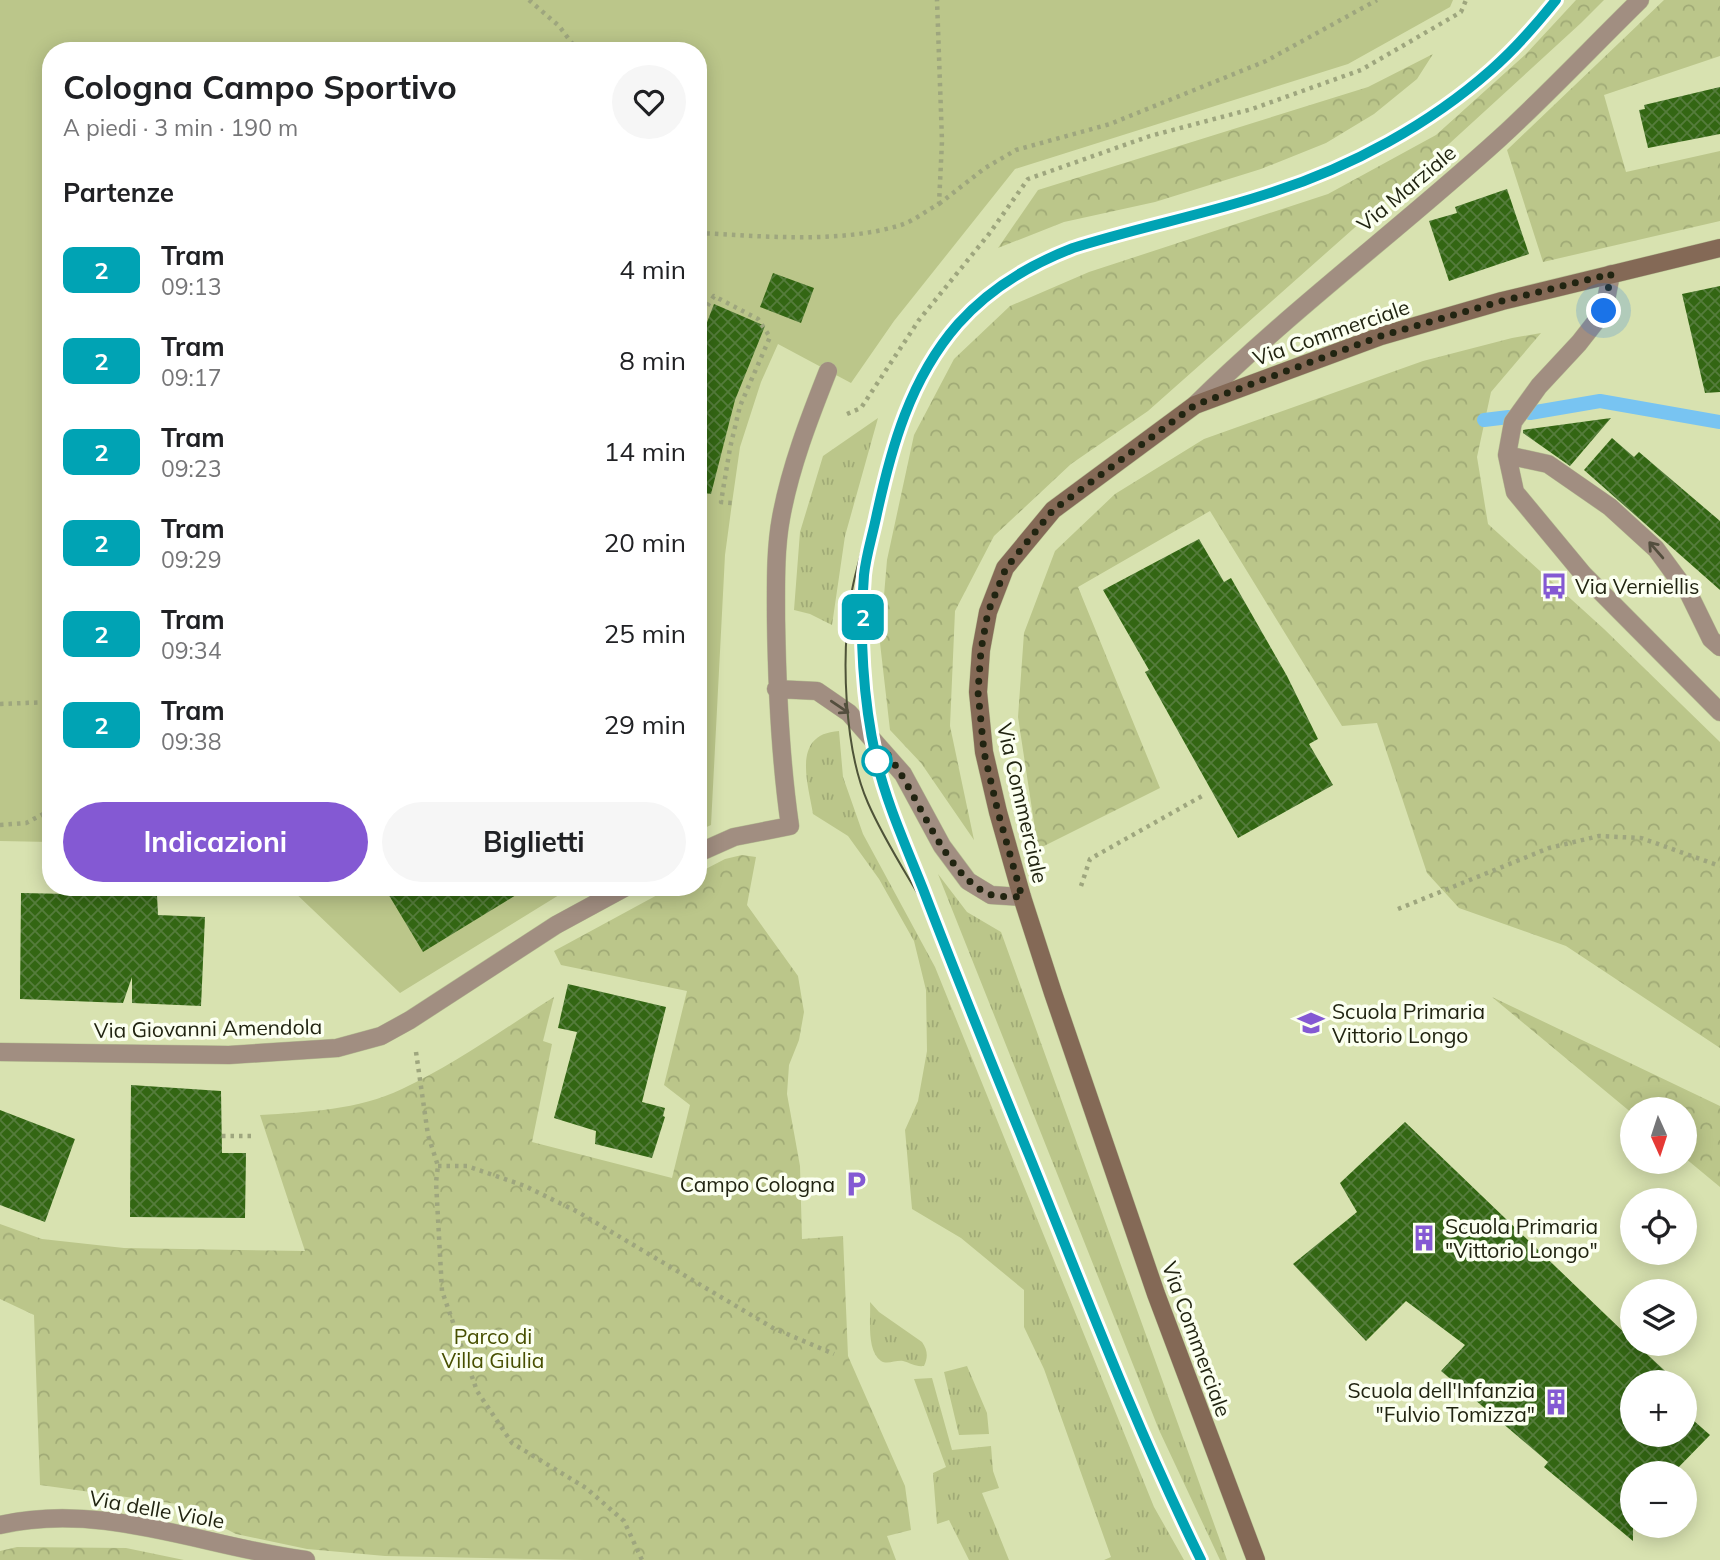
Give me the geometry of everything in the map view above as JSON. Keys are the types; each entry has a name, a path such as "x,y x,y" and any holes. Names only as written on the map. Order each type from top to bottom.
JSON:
{"main road":[{"name":"Via Commerciale","path":"1256,1560 1156,1294 1022,897 984,752 978,692 981,650 988,612 1006,568 1053,510 1195,405 1381,336 1502,301 1720,248"}],"street":[{"name":"Via Marziale","path":"1195,405 1333,281 1500,138 1640,0"},
{"path":"1611,274 1604,311 1539,386 1513,422 1507,455 1515,492 1575,564 1720,712"},
{"path":"707,849 734,838 790,826 776,689 776,594 780,520 804,431 828,371"},
{"path":"1507,455 1548,464 1620,516 1656,549 1689,594 1711,639 1720,647"},
{"path":"776,689 817,691 849,713 903,774 942,846 968,881 991,895 1022,897"},
{"name":"Via Giovanni Amendola","path":"0,1052 229,1055 337,1048 381,1036 410,1020 556,926 610,896"},
{"name":"Via delle Viole","path":"0,1525 19,1521 80,1518 135,1526 306,1560"}],"path":[{"path":"529,0 559,26 571,42"},
{"path":"937,0 942,141 939,204"},
{"path":"707,233 792,237 847,235 903,225 939,204 985,168 1016,150 1110,124 1266,61 1377,0"},
{"path":"804,431 861,408 919,320 989,234 1028,179 1150,136 1252,109 1361,70 1461,12 1466,0"},
{"path":"707,306 714,296 758,319 770,337 740,406 730,448 721,502 732,503"},
{"path":"0,704 42,702"},
{"path":"1081,886 1090,859 1202,796"},
{"path":"0,825 26,823 42,815"},
{"path":"1398,909 1549,848 1599,836 1640,838 1720,866"},
{"path":"410,1020 428,1135 438,1166 436,1182 442,1291 477,1391 512,1443 586,1488 624,1521 642,1560"},
{"path":"222,1136 253,1136"},
{"path":"438,1166 467,1166 525,1186 600,1226 773,1328 834,1354"}],"green space":[{"path":"0,0 1453,0 1450,7 1348,64 1015,169 894,321 851,383 778,344 761,382 740,447 725,555 711,825 707,827 707,42 42,42 42,842 0,841"},
{"path":"1576,0 1604,0 1450,143 1148,411 1071,464 994,536 955,611 950,726 974,840 921,763 890,730 880,643 887,560 914,435 954,359 1010,306 1089,272 1328,194 1436,135 1526,54"},
{"path":"1664,0 1720,0 1720,56 1604,95 1626,172 1720,151 1720,221 1543,262 1507,150"},
{"path":"1433,54 1417,79 1374,114 1326,143 1261,169 1155,202 1064,222 998,248 1038,190 1368,87"},
{"path":"1541,333 1491,392 1477,457 1488,524 1604,629 1720,742 1720,1048 1566,946 1459,908 1427,873 1377,723 1342,726 1210,511 1078,587 1160,788 1038,849 1018,717 1024,633 1055,551 1115,494 1204,439 1423,361"},
{"path":"878,418 845,536 832,625 810,614 794,610 800,532 823,456"},
{"path":"839,731 843,777 863,834 935,967 1154,1507 1184,1560 1104,1560 1111,1557 1044,1369 1024,1327 1024,1290 961,1238 912,1209 905,1130 918,1101 927,1051 926,990 914,941 879,879 848,836 813,814 806,775 808,750 814,741 824,734"},
{"name":"Parco di Villa Giulia","path":"742,855 756,857 747,905 798,976 804,1012 799,1040 789,1065 787,1094 800,1166 802,1239 843,1236 848,1356 905,1486 911,1530 887,1536 896,1560 584,1560 385,1556 307,1549 236,1534 177,1504 40,1485 34,1315 0,1299 0,1224 42,1239 124,1248 305,1251 260,1115 332,1109 385,1096 441,1069 554,997 543,1041 552,1044 532,1142 672,1178 690,1105 664,1085 687,991 561,965 554,951 655,896 707,896 707,868 725,859"},
{"path":"938,874 967,912 1001,932 1227,1560 1220,1560 1159,1430"},
{"path":"298,896 557,896 400,993"},
{"path":"1492,997 1720,1106 1720,1187 1698,1169 1698,1097 1620,1097 1620,1103"},
{"path":"870,1302 879,1312 922,1342 927,1354 924,1366 903,1361 883,1362 876,1356 871,1342"},
{"path":"967,1366 987,1413 989,1434 959,1435 944,1372"},
{"path":"932,1378 952,1450 991,1446 993,1471 999,1488 982,1493 1009,1560 969,1560 949,1520 937,1524 933,1473 946,1467 914,1379"},
{"path":"17,1547 126,1548 184,1560 0,1560 0,1551"}],"building":[{"path":"1720,87 1720,134 1648,148 1639,110 1645,109 1644,105"},
{"path":"1507,189 1529,254 1449,281 1429,221 1457,213 1455,207"},
{"path":"773,273 814,288 801,323 760,307"},
{"path":"1720,286 1720,392 1705,393 1682,294"},
{"path":"714,304 765,326 735,400 711,494 707,493 707,322"},
{"path":"1611,418 1570,466 1523,433 1523,430"},
{"path":"1612,438 1634,457 1639,452 1720,521 1720,590 1584,470"},
{"path":"1199,539 1224,582 1231,578 1287,676 1318,739 1309,744 1333,785 1238,838 1145,672 1149,670 1103,590"},
{"path":"21,893 42,893 42,896 157,896 158,915 205,917 201,1006 132,1003 132,977 123,1003 20,999"},
{"path":"389,896 514,896 423,952"},
{"path":"568,984 666,1007 642,1102 665,1108 665,1117 652,1158 595,1144 596,1131 554,1118 577,1032 558,1028"},
{"path":"131,1085 221,1091 222,1153 246,1153 245,1218 130,1217"},
{"path":"0,1110 75,1139 45,1222 0,1205"},
{"path":"1405,1122 1620,1329 1620,1356 1649,1356 1664,1370 1620,1370 1620,1447 1697,1447 1697,1424 1710,1435 1685,1461 1620,1461 1620,1530 1544,1467 1548,1462 1441,1371 1465,1345 1406,1301 1366,1341 1293,1264 1357,1212 1340,1183"}],"waterway":[{"path":"1530,413 1600,401 1720,422"},
{"path":"1484,420 1509,417"}],"tram line":[{"path":"940,934 885,837 860,781 849,729 846,673 848,620 859,561 902,425 937,351 974,307 1006,281 1041,261 1117,233 1274,192 1316,177 1393,139 1463,91 1496,63 1556,0"},
{"name":"2","path":"1201,1560 1106,1346 940,934 894,815 877,761 863,650 863,587 886,474 905,412 929,365 958,324 1006,281 1073,248 1273,192 1345,163 1435,113 1490,71 1535,26 1556,0"},
{"path":"865,570 863,650 872,737 877,761 921,883"},
{"path":"937,926 1106,1346 1201,1560"}],"place":[{"name":"Via Verniellis","path":"1554,586"},
{"name":"Scuola Primaria Vittorio Longo","path":"1311,1023"},
{"name":"Campo Cologna","path":"856,1184"},
{"name":"Scuola Primaria \"Vittorio Longo\"","path":"1424,1238"},
{"name":"Scuola dell'Infanzia \"Fulvio Tomizza\"","path":"1556,1402"}],"route":[{"path":"877,761 888,755 903,774 942,846 968,881 991,895 1022,897 984,752 978,692 981,650 988,612 1006,568 1053,510 1195,405 1381,336 1502,301 1611,274 1604,311"}]}
